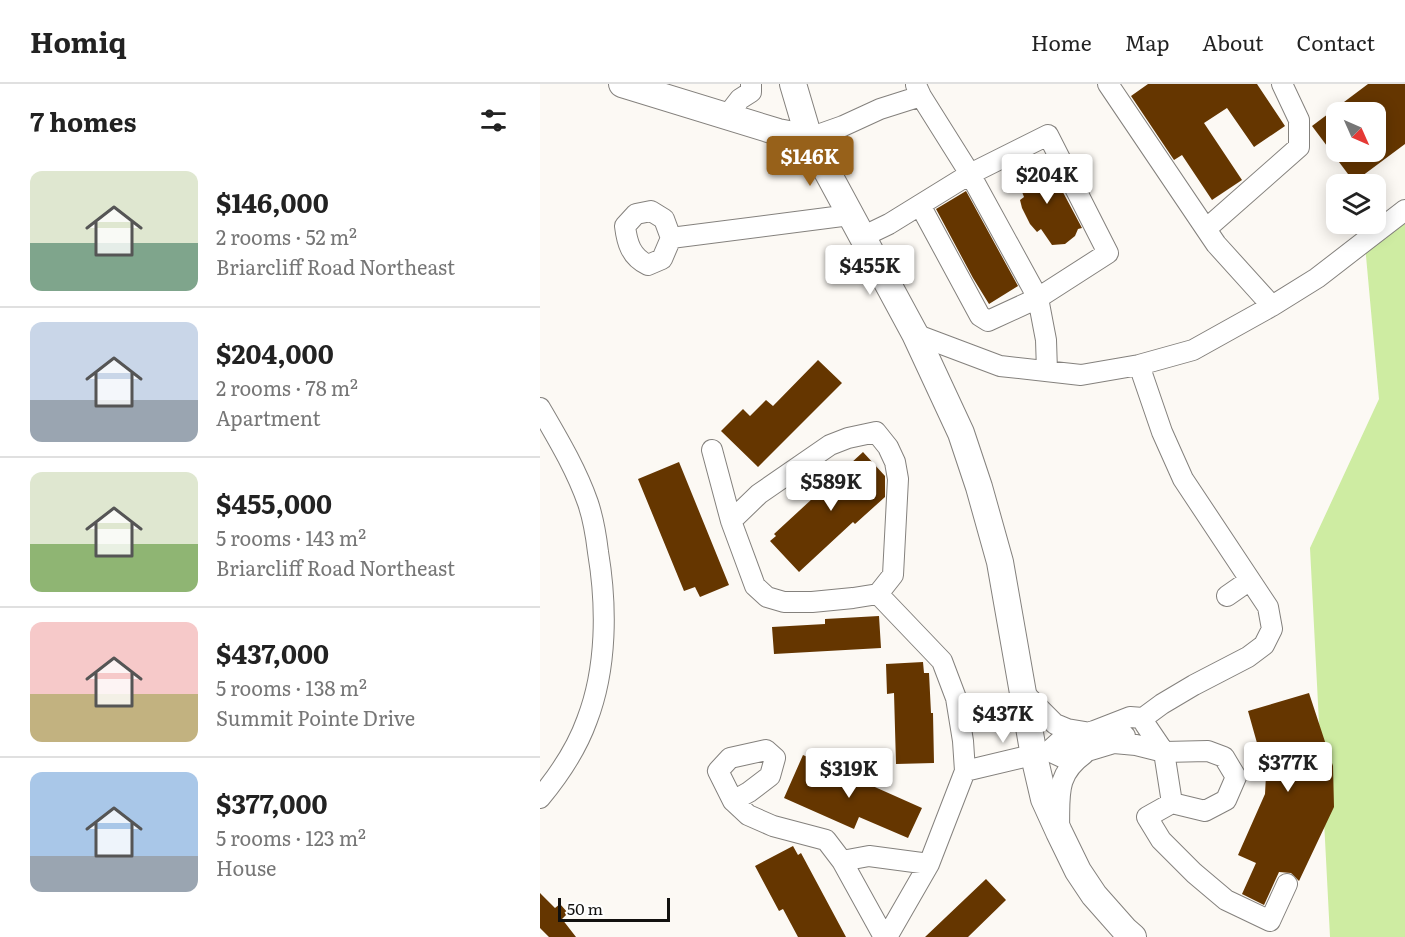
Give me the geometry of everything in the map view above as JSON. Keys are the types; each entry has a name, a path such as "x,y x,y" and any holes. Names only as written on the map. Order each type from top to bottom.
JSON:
{"main road":[{"path":"622,84 726,117 809,138"},
{"path":"793,84 809,138 915,334 961,433 1000,562 1023,692 1042,753 1044,799 1078,871 1094,895 1133,937"}],"street":[{"path":"726,117 740,99 751,92 751,84"},
{"path":"1108,84 1216,244 1272,306"},
{"path":"1206,230 1299,147 1299,120 1282,84"},
{"path":"809,138 843,126 918,90 970,174 1038,298 1046,340 1047,371"},
{"path":"671,238 889,224 970,174 1048,135 1108,253 1038,298 988,321 980,316 920,205"},
{"path":"915,334 1000,366 1081,375 1139,365 1193,351 1272,306 1317,278 1405,210"},
{"path":"1114,743 1144,721 1162,704 1248,657 1264,645 1272,629 1268,607 1183,479 1162,432 1139,365"},
{"path":"540,408 571,462 590,511 601,569 604,620 597,682 587,720 564,765 540,798"},
{"path":"712,450 731,521 755,586 767,597 784,602 812,602 878,594 893,575 898,480 895,462 888,447 876,432 848,438 830,445 759,494 731,521"},
{"path":"1227,596 1250,580"},
{"path":"733,801 748,815 773,826 826,840 842,861 886,937 929,864 965,771 956,698 942,661 878,594"},
{"path":"1023,692 1056,724 1090,741"},
{"path":"1059,832 1059,797 1068,769 1090,741 1130,717 1144,721 1164,752 1172,803"},
{"path":"965,771 1042,753 1061,740 1136,745 1164,752 1208,751 1224,757 1236,777 1226,800 1205,811 1172,803 1147,817 1161,840 1194,873 1226,900 1270,921 1287,884"},
{"path":"842,861 869,856 929,864"}],"green space":[{"path":"1405,199 1405,937 1330,937 1310,548 1379,399 1364,234 1386,234 1386,215"}],"building":[{"path":"1148,84 1257,84 1285,126 1254,147 1227,108 1204,123 1242,180 1212,200 1182,155 1174,160 1131,96"},
{"path":"1368,84 1405,84 1405,144 1386,158 1386,102 1344,102"},
{"path":"1326,116 1326,145 1312,126"},
{"path":"1339,162 1381,162 1365,174 1348,174"},
{"path":"1039,165 1049,166 1082,228 1078,229 1075,236 1065,244 1052,245 1041,229 1037,232 1030,224 1022,208 1020,200 1024,197 1017,179 1027,168"},
{"path":"966,191 1018,286 989,304 936,209"},
{"path":"818,360 842,383 758,467 721,431 743,409 750,416 766,400 773,406"},
{"path":"863,452 885,476 885,497 855,524 853,522 799,572 770,541 776,536 774,534"},
{"path":"679,462 729,585 700,597 695,587 684,591 638,479"},
{"path":"879,616 881,648 774,654 772,627 825,624 825,619"},
{"path":"923,662 924,673 929,673 934,763 896,764 894,693 887,694 886,664"},
{"path":"1309,693 1333,766 1334,807 1299,881 1291,873 1279,872 1264,905 1242,894 1256,863 1238,855 1265,794 1266,775 1248,711"},
{"path":"803,755 922,808 908,838 859,817 854,829 784,798"},
{"path":"793,846 798,855 801,853 846,937 798,937 783,909 779,911 755,866"},
{"path":"986,879 1006,900 968,937 925,937"},
{"path":"540,893 555,908 560,904 568,913 562,919 576,937 549,937 540,928"}]}
